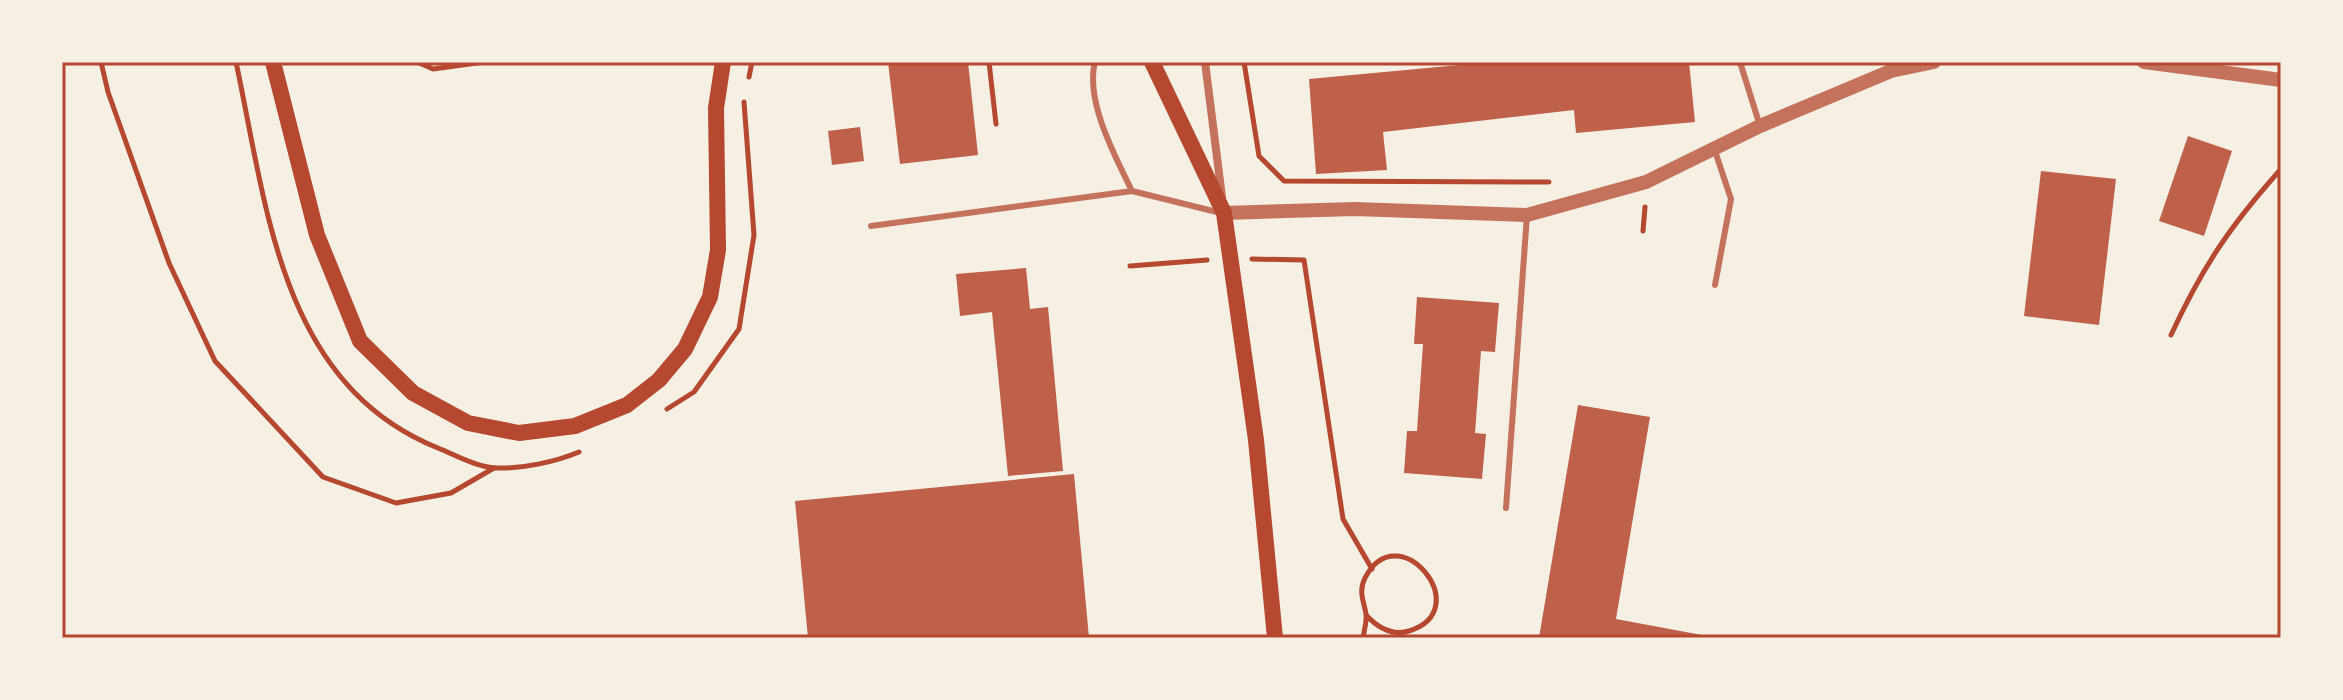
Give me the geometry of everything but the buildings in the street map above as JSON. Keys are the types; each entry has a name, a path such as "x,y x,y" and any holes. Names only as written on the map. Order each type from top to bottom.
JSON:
{"main road":[{"path":"273,62 317,235 360,341 413,393 468,423 519,433 575,426 627,405 659,380 685,349 710,297 718,250 716,108 723,62"},
{"path":"1152,62 1224,213 1256,440 1275,638"}],"street":[{"path":"1205,62 1224,213 1355,209 1527,215 1646,182 1760,126 1891,71 1934,62"},
{"path":"2144,62 2281,80"}],"lane":[{"path":"1095,62 1092,73 1105,136 1132,191"},
{"path":"1740,62 1760,126"},
{"path":"1714,148 1731,199 1715,285"},
{"path":"871,226 1132,191 1224,213"},
{"path":"1506,508 1527,215"}],"path":[{"path":"101,62 108,92 169,263 215,361 323,477 396,503 451,493 494,468 560,460 586,450"},
{"path":"236,62 276,246 290,291 309,334 340,377 378,417 422,442 494,468"},
{"path":"417,62 433,69 484,62"},
{"path":"746,86 752,62"},
{"path":"989,62 996,124"},
{"path":"1244,62 1259,156 1284,181 1559,182"},
{"path":"653,417 694,392 739,329 754,235 743,99"},
{"path":"2171,335 2200,273 2236,220 2281,169"},
{"path":"1130,266 1230,259 1304,260 1343,519 1372,569"},
{"path":"1363,638 1366,615 1361,591 1372,569 1393,557 1417,562 1433,580 1436,593 1430,616 1410,631"},
{"path":"1366,615 1385,630 1410,631 1419,638"}]}
